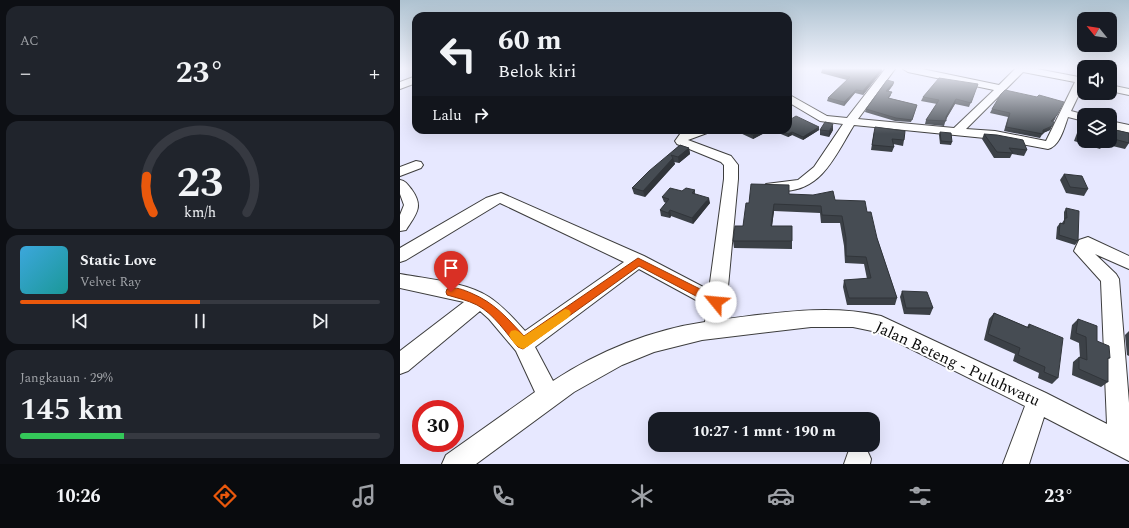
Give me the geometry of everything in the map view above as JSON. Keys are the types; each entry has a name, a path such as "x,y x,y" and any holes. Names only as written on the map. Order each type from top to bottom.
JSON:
{"street":[{"path":"771,187 792,186 803,183 812,177 819,170 850,122 874,91"},
{"path":"957,131 997,91"},
{"path":"792,99 821,117 850,122 995,135 1048,145 1051,143 1076,91"},
{"path":"1066,113 1077,116"},
{"path":"1117,126 1129,130"},
{"path":"692,134 684,137 681,141 726,159 731,165 731,179 714,329"},
{"path":"400,172 416,165"},
{"path":"400,184 411,198 412,206 400,226"},
{"path":"400,256 491,201 501,198 638,261 716,302"},
{"path":"1125,447 1110,279 1082,251 1083,247 1088,243 1129,262"},
{"path":"523,344 638,261"},
{"path":"400,281 463,294 479,301 496,313 523,344 549,396"},
{"path":"400,364 479,301"},
{"name":"Jalan Beteng - Puluhwatu","path":"455,464 549,396 607,361 638,348 672,338 714,329 804,318 849,317 881,325 1038,401 1125,447"},
{"path":"1016,464 1038,401"}],"building":[{"path":"836,91 855,91 844,102 828,98"},
{"path":"879,91 892,92 888,98 917,105 912,120 896,118 866,109"},
{"path":"928,91 976,91 971,103 956,99 946,117 946,121 926,120 939,100 923,97"},
{"path":"1004,91 1008,91 1037,97 1039,95 1064,102 1057,115 1051,121 1054,122 1052,126 1043,130 1043,134 1006,127 1010,113 992,109"},
{"path":"796,116 819,127 803,137 792,132 792,118"},
{"path":"825,122 833,124 829,131 820,130"},
{"path":"875,127 905,131 904,140 892,139 894,147 872,145"},
{"path":"1117,130 1129,133 1129,143 1117,140"},
{"path":"940,132 951,133 952,142 941,141"},
{"path":"984,134 1023,140 1027,150 1009,148 1013,153 997,152"},
{"path":"680,145 689,148 678,157 671,155 673,158 643,191 632,188 649,171"},
{"path":"1064,174 1082,176 1088,189 1070,187"},
{"path":"751,184 789,185 789,194 813,195 833,191 835,200 865,201 867,212 871,212 877,238 897,298 849,298 844,280 871,278 866,257 846,256 846,238 842,216 822,215 821,206 774,204 771,226 792,226 792,241 733,241 735,226 743,226 746,203 749,203"},
{"path":"670,188 682,191 686,188 695,190 692,193 709,198 692,218 670,210 668,213 660,210 669,199 662,197"},
{"path":"1066,208 1079,211 1078,241 1059,235 1060,223 1064,224 1065,218 1067,218"},
{"path":"902,291 927,292 933,308 906,308"},
{"path":"994,313 1029,328 1029,324 1063,338 1058,378 1044,372 1045,367 1018,355 1020,348 988,334"},
{"path":"1078,319 1097,326 1097,341 1109,346 1110,358 1108,358 1108,382 1079,369 1079,357 1087,360 1086,337 1076,333"}],"slow traffic":[{"path":"515,335 523,344 565,313"}],"route":[{"path":"451,292 463,294 482,302 496,313 523,344 638,261 716,302"}]}
